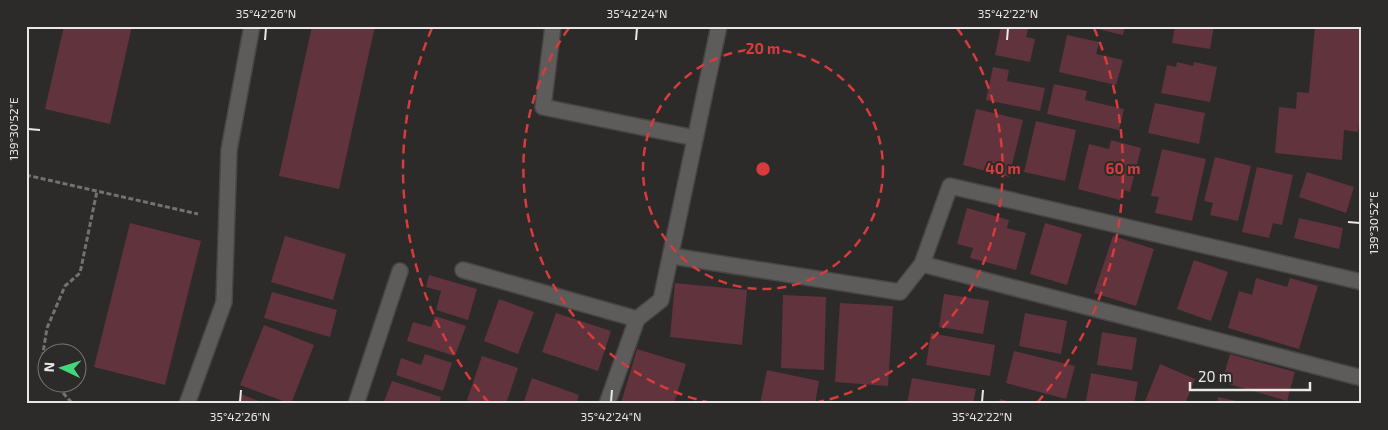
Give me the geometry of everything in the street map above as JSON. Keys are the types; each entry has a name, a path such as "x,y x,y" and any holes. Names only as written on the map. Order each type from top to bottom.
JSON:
{"street":[{"path":"187,404 224,302 227,272 229,150 252,26"},
{"path":"553,26 543,107 695,138"},
{"path":"607,404 637,319 661,300 672,256 719,26"},
{"path":"672,256 900,292 922,264 950,186 1362,282"},
{"path":"922,264 1362,378"},
{"path":"463,270 637,319"},
{"path":"356,404 400,271"}],"path":[{"path":"26,175 201,214"},
{"path":"45,342 47,328 65,286 80,273 97,191"},
{"path":"62,392 74,404"}],"building":[{"path":"64,26 132,26 110,124 45,109"},
{"path":"312,26 375,26 339,189 279,176"},
{"path":"1001,26 1029,26 1026,37 1035,39 1030,62 995,55"},
{"path":"1085,26 1125,26 1123,35"},
{"path":"1175,26 1214,26 1210,49 1172,43"},
{"path":"1315,26 1362,26 1362,100 1358,132 1344,130 1342,160 1275,153 1279,107 1296,109 1297,92 1309,93"},
{"path":"1067,35 1099,42 1096,54 1123,60 1116,85 1059,72"},
{"path":"1177,62 1193,66 1194,62 1217,67 1210,102 1161,93 1167,65 1176,67"},
{"path":"993,67 1009,70 1007,81 1045,88 1040,111 986,100"},
{"path":"1054,84 1087,91 1085,100 1124,109 1119,130 1047,114"},
{"path":"1155,103 1205,113 1199,144 1148,133"},
{"path":"976,109 1023,120 1009,177 963,165"},
{"path":"1036,121 1076,130 1065,181 1024,172"},
{"path":"1111,140 1141,148 1130,192 1123,190 1120,200 1078,189 1089,144 1109,149"},
{"path":"1162,149 1206,159 1192,221 1155,213 1159,197 1151,196"},
{"path":"1215,157 1251,166 1238,221 1210,215 1213,203 1204,201"},
{"path":"1257,167 1293,175 1282,225 1273,223 1269,238 1242,232"},
{"path":"1307,172 1354,187 1346,213 1299,197"},
{"path":"967,208 1009,220 1007,228 1026,233 1016,270 970,258 973,248 957,244"},
{"path":"1299,218 1343,228 1339,249 1294,238"},
{"path":"130,223 201,241 165,385 94,367"},
{"path":"1045,223 1082,234 1067,285 1030,274"},
{"path":"285,236 346,254 333,300 271,282"},
{"path":"1113,236 1154,249 1136,306 1094,293"},
{"path":"1194,260 1228,272 1211,321 1177,309"},
{"path":"429,275 477,289 468,320 436,310 441,291 426,287"},
{"path":"1256,278 1287,287 1290,278 1318,286 1299,349 1228,328 1239,291 1252,295"},
{"path":"675,283 747,290 742,345 670,337"},
{"path":"272,292 337,310 330,337 264,318"},
{"path":"944,294 989,301 983,334 939,327"},
{"path":"783,295 826,297 824,370 781,368"},
{"path":"499,299 534,312 518,354 484,341"},
{"path":"840,303 893,306 888,386 835,382"},
{"path":"556,313 611,331 598,371 542,352"},
{"path":"1025,313 1067,321 1061,354 1019,346"},
{"path":"435,316 466,326 455,356 407,341 413,322 431,327"},
{"path":"264,325 314,345 291,404 240,385"},
{"path":"1102,332 1137,338 1132,370 1097,365"},
{"path":"931,333 995,345 990,376 926,365"},
{"path":"637,349 686,364 674,404 621,403"},
{"path":"1014,351 1075,366 1066,399 1006,383"},
{"path":"425,354 452,363 443,391 396,375 401,358 421,365"},
{"path":"1230,354 1295,372 1287,401 1222,382"},
{"path":"482,356 518,368 506,404 478,404 467,400"},
{"path":"1160,364 1195,379 1185,404 1144,404"},
{"path":"767,370 819,381 815,404 760,404"},
{"path":"1091,373 1138,382 1134,404 1102,404 1086,401"},
{"path":"532,378 579,395 576,404 523,404"},
{"path":"912,378 976,389 973,404 907,404"},
{"path":"392,381 441,397 439,404 383,404"},
{"path":"241,394 266,404 237,404"},
{"path":"1218,397 1246,403 1246,404 1217,404"},
{"path":"1000,399 1015,403 1015,404 998,404"}]}
